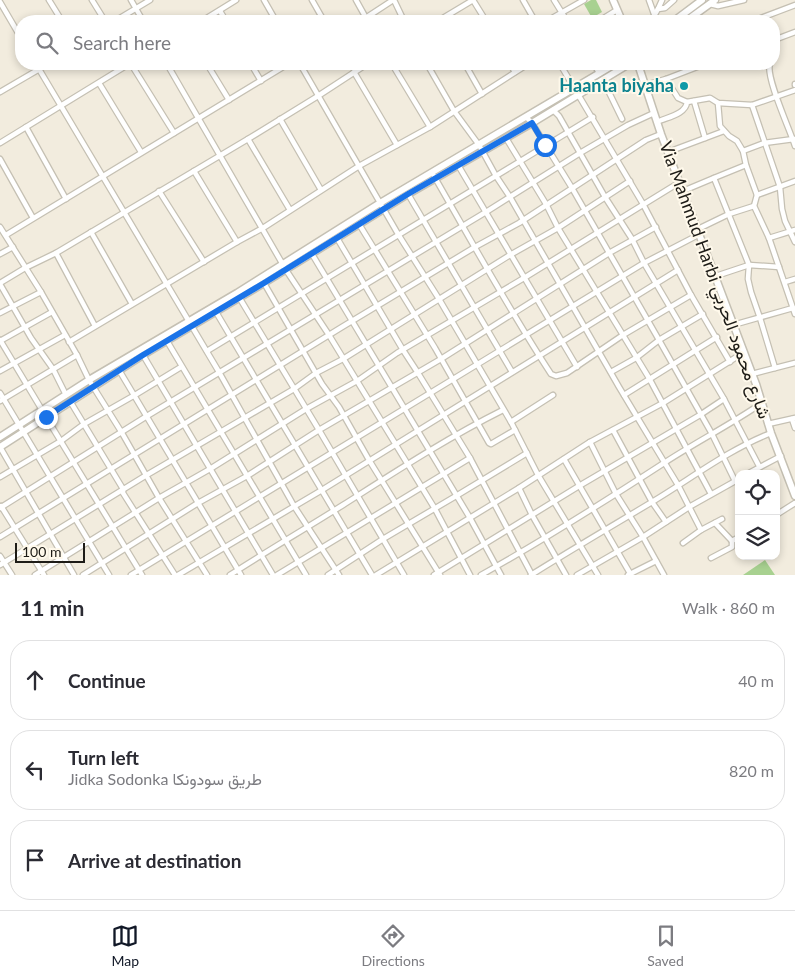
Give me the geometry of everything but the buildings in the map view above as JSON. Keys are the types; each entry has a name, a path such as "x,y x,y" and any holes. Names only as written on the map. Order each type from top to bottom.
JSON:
{"main road":[{"path":"613,0 619,15"},
{"path":"682,15 702,0"},
{"path":"695,15 713,2"},
{"path":"0,447 46,417 68,398 91,383 285,267 432,172 480,148 506,138 553,110 604,70"},
{"path":"91,383 119,370 167,341 190,324 216,312 238,296 264,283 285,267 312,254 359,224 382,206 436,179 526,117 603,80 619,70"},
{"name":"Via Mahmud Harbi شارع محمود الحربي","path":"640,70 661,134 716,276 795,496"},
{"path":"0,437 42,410 68,398"}],"street":[{"path":"49,0 58,15"},
{"path":"92,0 101,15"},
{"path":"131,0 140,15"},
{"path":"125,15 150,0"},
{"path":"213,15 236,0"},
{"path":"264,0 273,15"},
{"path":"312,0 321,15"},
{"path":"356,0 364,15"},
{"path":"371,15 394,0 401,15"},
{"path":"449,15 473,0 482,15"},
{"path":"523,0 532,15"},
{"path":"554,0 563,15"},
{"path":"556,15 584,0"},
{"path":"649,0 654,14"},
{"path":"654,14 662,0"},
{"path":"658,9 665,8 674,0"},
{"path":"713,2 718,6 744,0"},
{"path":"0,2 15,28"},
{"path":"769,15 795,5"},
{"path":"609,15 617,10"},
{"path":"220,11 222,15"},
{"path":"780,38 795,32"},
{"path":"1,90 32,70"},
{"path":"40,70 246,417 294,506 339,575"},
{"path":"0,143 120,70"},
{"path":"134,70 174,133"},
{"path":"170,70 285,267 422,487 448,531 460,559 470,575"},
{"path":"211,70 229,100"},
{"path":"255,70 261,81"},
{"path":"6,235 278,70"},
{"path":"303,70 398,234 452,321 515,430 538,475 598,575"},
{"path":"357,70 248,139 56,253 0,284 124,489 123,492 177,575 418,432 584,327 657,285 678,270"},
{"path":"396,70 430,127"},
{"path":"430,70 549,263 584,327 653,442 701,530"},
{"path":"468,70 482,94"},
{"path":"70,342 263,228 360,166 430,127 518,70"},
{"path":"564,70 630,181 691,295 730,362"},
{"path":"646,85 690,70"},
{"path":"768,70 776,97 794,139 795,146"},
{"path":"354,72 397,145"},
{"path":"666,79 678,98 687,102 710,98 718,103 752,105 795,90"},
{"path":"603,80 622,119"},
{"path":"99,83 141,152"},
{"path":"694,101 705,138"},
{"path":"657,122 682,112 687,106 687,102"},
{"path":"718,103 719,123 724,131 737,141 743,151 757,195 754,206 769,238 795,314"},
{"path":"752,105 780,187 782,209 789,232 795,242"},
{"path":"553,110 559,116 605,197 632,239 644,263 736,420 760,466"},
{"path":"42,573 0,507 580,153 628,125 654,113"},
{"path":"526,117 532,123 572,188 712,434 722,457 735,477"},
{"path":"207,351 592,117"},
{"path":"280,119 320,190"},
{"path":"26,127 66,199"},
{"path":"668,152 724,131"},
{"path":"0,537 352,321 523,220 646,140 661,134"},
{"path":"506,138 609,314 649,378 711,494"},
{"path":"248,139 290,210"},
{"path":"743,151 764,143 794,139"},
{"path":"0,159 33,218"},
{"path":"458,165 577,367"},
{"path":"683,191 746,165"},
{"path":"194,171 237,242"},
{"path":"432,172 500,293 551,374 556,376 577,367 623,335 691,295"},
{"path":"714,178 748,265 747,276 749,286 775,368"},
{"path":"2,563 145,476 270,404 316,373 343,359 510,255 558,228 584,209 630,181"},
{"path":"35,575 42,573 64,557 159,498 235,454 306,409 357,381 378,365 500,293 680,182"},
{"path":"757,195 795,182"},
{"path":"159,191 204,262"},
{"path":"408,194 512,372"},
{"path":"131,575 140,573 211,526 500,350 550,322 644,263 729,214 754,206"},
{"path":"359,224 491,444 515,430"},
{"path":"0,227 41,292 145,476 207,575"},
{"path":"83,575 198,503 247,476 294,445 441,359 632,239 656,227"},
{"path":"769,238 795,230"},
{"path":"91,232 132,304"},
{"path":"336,238 470,458 531,575 678,486 722,457 748,442 772,434"},
{"path":"0,254 13,247"},
{"path":"56,253 95,326"},
{"path":"312,254 470,518 501,575"},
{"path":"716,276 748,265 779,267"},
{"path":"785,282 795,279"},
{"path":"264,283 437,574 506,530 724,399"},
{"path":"0,313 41,292"},
{"path":"238,296 404,575"},
{"path":"733,325 793,308"},
{"path":"42,410 0,341 52,312"},
{"path":"216,312 372,575"},
{"path":"612,372 636,358 659,340 703,314"},
{"path":"0,371 65,335"},
{"path":"624,394 717,338"},
{"path":"167,341 306,575"},
{"path":"376,575 519,488 590,442 663,403 743,353"},
{"path":"2,400 77,355"},
{"path":"143,355 221,490 273,575"},
{"path":"752,374 795,363"},
{"path":"0,477 61,441 84,424 135,396 181,367"},
{"path":"119,370 241,575"},
{"path":"0,393 2,400 24,432 109,575"},
{"path":"510,422 553,395"},
{"path":"481,575 569,524 687,448 762,403"},
{"path":"230,575 381,481 502,410"},
{"path":"46,417 140,573"},
{"path":"768,424 793,419 795,428"},
{"path":"613,430 652,502 666,522"},
{"path":"590,442 616,494 664,575"},
{"path":"0,447 74,575"},
{"path":"328,575 383,539 527,453"},
{"path":"754,470 780,456"},
{"path":"277,575 470,458"},
{"path":"564,459 604,530 619,551 630,574 656,560"},
{"path":"577,575 735,481"},
{"path":"519,488 532,516 566,575"},
{"path":"780,512 795,503"},
{"path":"683,543 722,518"},
{"path":"711,558 732,547 732,541 715,523"},
{"path":"0,556 2,563 12,575"}],"green space":[{"path":"591,0 596,0 602,12 597,15 590,15 584,4"},
{"path":"765,560 775,575 743,575"}],"place":[{"name":"Haanta biyaha","path":"684,86"}],"route":[{"path":"46,417 143,355 408,194 532,123 545,145"}]}
